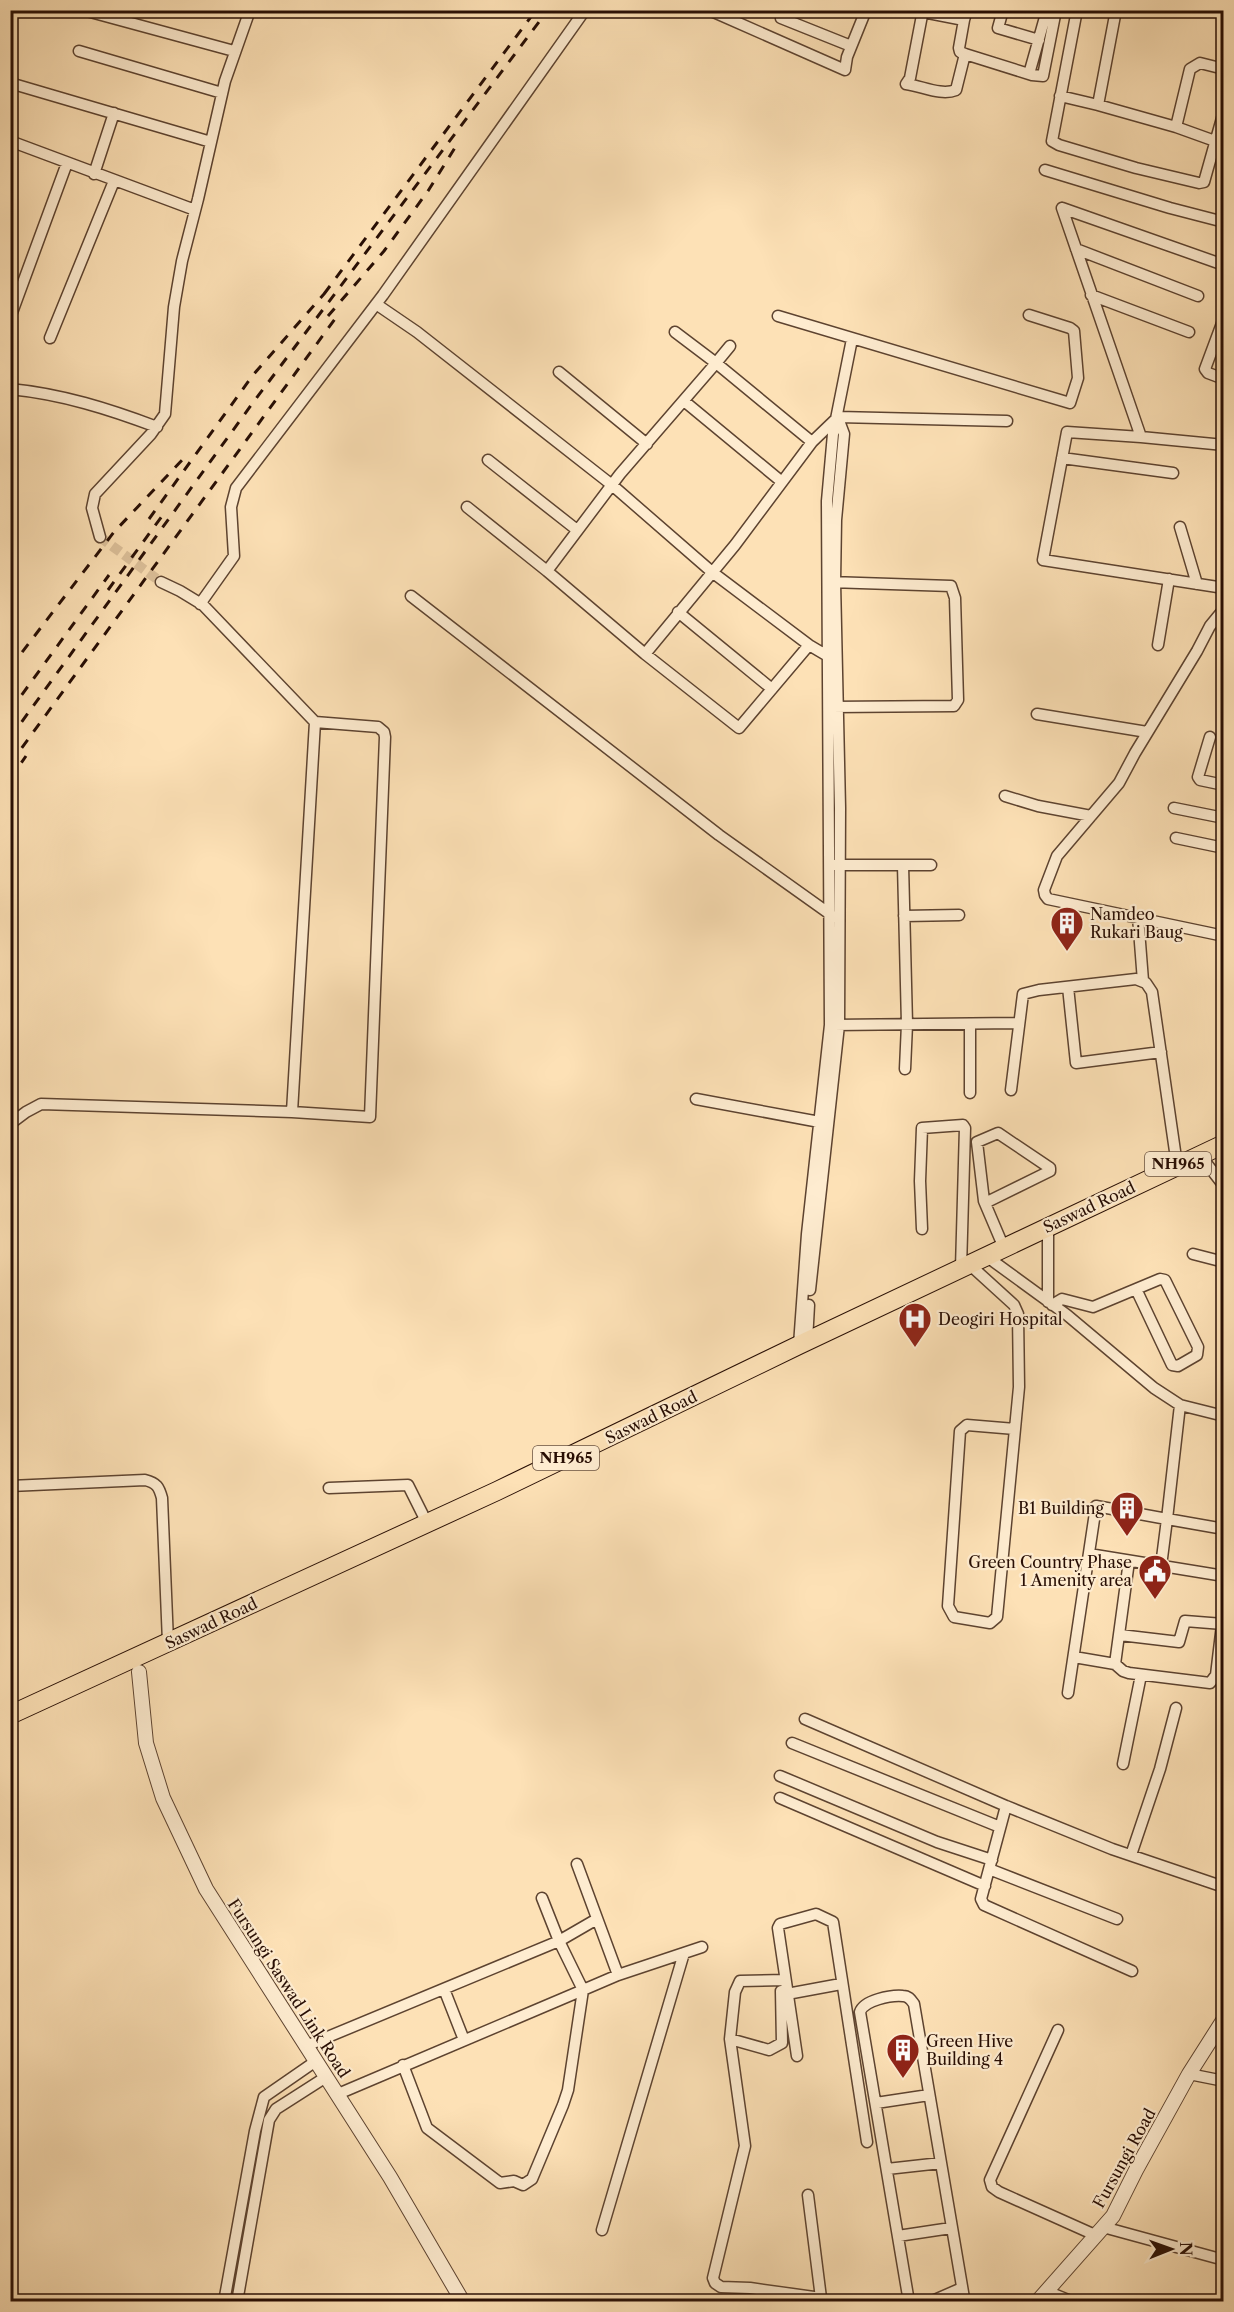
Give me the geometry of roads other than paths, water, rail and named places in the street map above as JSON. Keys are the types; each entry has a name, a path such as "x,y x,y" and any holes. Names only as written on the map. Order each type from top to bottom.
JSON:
{"highway":[{"name":"Saswad Road","path":"10,1715 427,1523 1224,1144"}],"street":[{"path":"83,10 234,51"},
{"path":"100,537 92,508 95,494 158,427 165,414 168,401 174,307 182,261 222,93 234,51 250,10"},
{"path":"200,604 234,556 231,507 236,488 375,304 585,10"},
{"path":"709,10 845,70 851,46 866,10"},
{"path":"782,10 781,18 851,46"},
{"path":"1003,10 998,28 1039,40"},
{"path":"1029,74 1047,10"},
{"path":"965,54 956,90 953,92 906,84 910,78 923,11 966,15 958,48 960,52 1029,74 1044,76 1056,10"},
{"path":"1077,10 1052,141 1059,146 1136,168 1199,183 1204,182 1224,111"},
{"path":"1098,105 1116,10"},
{"path":"79,51 222,93"},
{"path":"1176,127 1190,69 1200,63 1224,69"},
{"path":"10,83 211,142"},
{"path":"1060,96 1176,127 1215,141"},
{"path":"94,174 114,113"},
{"path":"10,154 12,142 195,210"},
{"path":"10,318 67,163"},
{"path":"1045,170 1224,222"},
{"path":"50,338 114,181"},
{"path":"1141,436 1062,208 1224,265"},
{"path":"1076,249 1198,296"},
{"path":"1091,295 1189,332"},
{"path":"375,304 417,332 612,485 712,572 809,645 832,658"},
{"path":"778,316 1070,403 1077,378 1074,331 1029,315"},
{"path":"1224,318 1220,337 1205,371 1224,379"},
{"path":"675,332 812,442"},
{"path":"803,1343 835,1025 834,707 831,582 844,434 838,417 852,339"},
{"path":"547,571 612,485 730,346"},
{"path":"559,372 647,444"},
{"path":"10,389 56,395 85,402 158,427"},
{"path":"684,401 782,482"},
{"path":"645,654 712,572 812,442 838,417 1006,421"},
{"path":"1224,444 1067,432 1042,560 1224,588"},
{"path":"1062,458 1173,473"},
{"path":"488,460 577,530"},
{"path":"467,507 645,654 740,728 809,645"},
{"path":"1180,527 1197,584"},
{"path":"1158,645 1168,579"},
{"path":"10,1124 41,1104 292,1112 370,1117 385,737 382,728 315,722 203,605 161,582"},
{"path":"831,582 951,586 955,598 957,625 958,700 954,706 834,707"},
{"path":"411,596 719,835 834,917"},
{"path":"1224,609 1210,626 1119,783 1057,856 1044,890 1048,899 1224,936"},
{"path":"678,612 772,689"},
{"path":"1037,714 1147,732"},
{"path":"292,1112 315,722"},
{"path":"1210,737 1198,777 1200,780 1224,785"},
{"path":"1005,796 1038,806 1091,816"},
{"path":"1174,808 1224,818"},
{"path":"1176,838 1224,848"},
{"path":"835,865 931,865"},
{"path":"903,865 907,1024 905,1069"},
{"path":"904,916 959,915"},
{"path":"1138,917 1143,981"},
{"path":"1011,1090 1023,994 1136,979 1143,981 1152,992 1177,1165"},
{"path":"1068,987 1076,1062 1161,1052"},
{"path":"835,1025 1017,1023"},
{"path":"970,1024 970,1093"},
{"path":"696,1099 824,1122"},
{"path":"922,1229 920,1181 922,1128 963,1125 965,1128 965,1266 1014,1305 1018,1314 1019,1387 1015,1429 997,1617 990,1623 954,1617 948,1606 960,1431 967,1425 1015,1429"},
{"path":"985,1203 1050,1171 1050,1168 998,1133 977,1144 985,1203 1004,1248"},
{"path":"1200,1155 1224,1186"},
{"path":"1048,1227 1050,1303"},
{"path":"1193,1254 1224,1262"},
{"path":"986,1256 1050,1303 1154,1388 1180,1405 1224,1416"},
{"path":"1050,1303 1062,1299 1093,1307 1136,1289 1160,1279 1168,1281 1198,1347 1197,1356 1178,1366 1172,1365 1136,1289"},
{"path":"1161,1566 1180,1405"},
{"path":"10,1486 145,1480 154,1482 160,1488 162,1498 168,1642"},
{"path":"328,1488 408,1485 427,1523"},
{"path":"1068,1693 1096,1506 1224,1529"},
{"path":"1089,1554 1224,1576"},
{"path":"1115,1664 1129,1561"},
{"path":"1074,1657 1115,1664 1123,1671 1141,1675 1207,1683 1220,1676 1224,1608"},
{"path":"1120,1635 1179,1642 1185,1621 1222,1623"},
{"name":"Fursungi Saswad Link Road","path":"139,1672 146,1743 163,1798 189,1857 206,1889 396,2187 463,2301"},
{"path":"1123,1764 1141,1675"},
{"path":"1131,1856 1160,1769 1176,1708"},
{"path":"804,1719 1006,1806 1131,1856 1224,1887"},
{"path":"792,1743 1000,1827"},
{"path":"780,1776 1117,1919"},
{"path":"780,1798 985,1886"},
{"path":"1006,1806 981,1899 984,1905 1131,1971"},
{"path":"577,1864 618,1975"},
{"path":"403,2066 427,2128 500,2183 514,2181 523,2185 532,2179 566,2097 571,2078 583,1990 559,1941 542,1898"},
{"path":"730,2039 768,2050 782,2043 783,1980 778,1928 780,1924 816,1914 833,1922 867,2142"},
{"path":"306,2046 559,1941 597,1919"},
{"path":"338,2094 618,1975 702,1947"},
{"path":"602,2230 684,1953"},
{"path":"783,1980 796,2056"},
{"path":"783,1980 740,1981 735,1992 730,2039 745,2146 713,2278 715,2283 721,2286 750,2288 825,2300 808,2195"},
{"path":"787,1994 842,1984"},
{"path":"444,1989 464,2040"},
{"path":"909,2301 860,2012 867,2001 904,1996 910,1998 914,2004 951,2228 966,2301"},
{"name":"Fursungi Road","path":"1041,2296 1113,2216 1189,2074 1224,2019"},
{"path":"1058,2030 990,2180 992,2187 999,2192 1099,2231 1224,2260"},
{"path":"224,2301 255,2131 264,2097 316,2061"},
{"path":"1189,2074 1224,2081"},
{"path":"237,2301 269,2120 276,2109 327,2077"},
{"path":"876,2103 929,2095"},
{"path":"887,2169 940,2163"},
{"path":"898,2236 951,2228"},
{"path":"930,2301 962,2288"},
{"path":"1041,2296 1073,2301"}],"tunnel":[{"path":"100,537 161,582"}],"railway":[{"path":"324,294 536,10"},
{"path":"10,738 252,404 548,10"},
{"path":"328,316 384,251 428,191 456,146"},
{"path":"149,519 253,375 324,294"},
{"path":"10,764 340,312"},
{"path":"10,668 114,532 184,458"},
{"path":"108,590 165,512"},
{"path":"10,711 109,575"},
{"path":"10,779 26,756"}],"place":[{"name":"Namdeo Rukari Baug","path":"1067,952"},
{"name":"Deogiri Hospital","path":"915,1348"},
{"name":"B1 Building","path":"1127,1537"},
{"name":"Green Country Phase 1 Amenity area","path":"1155,1600"},
{"name":"Green Hive Building 4","path":"903,2079"}]}
